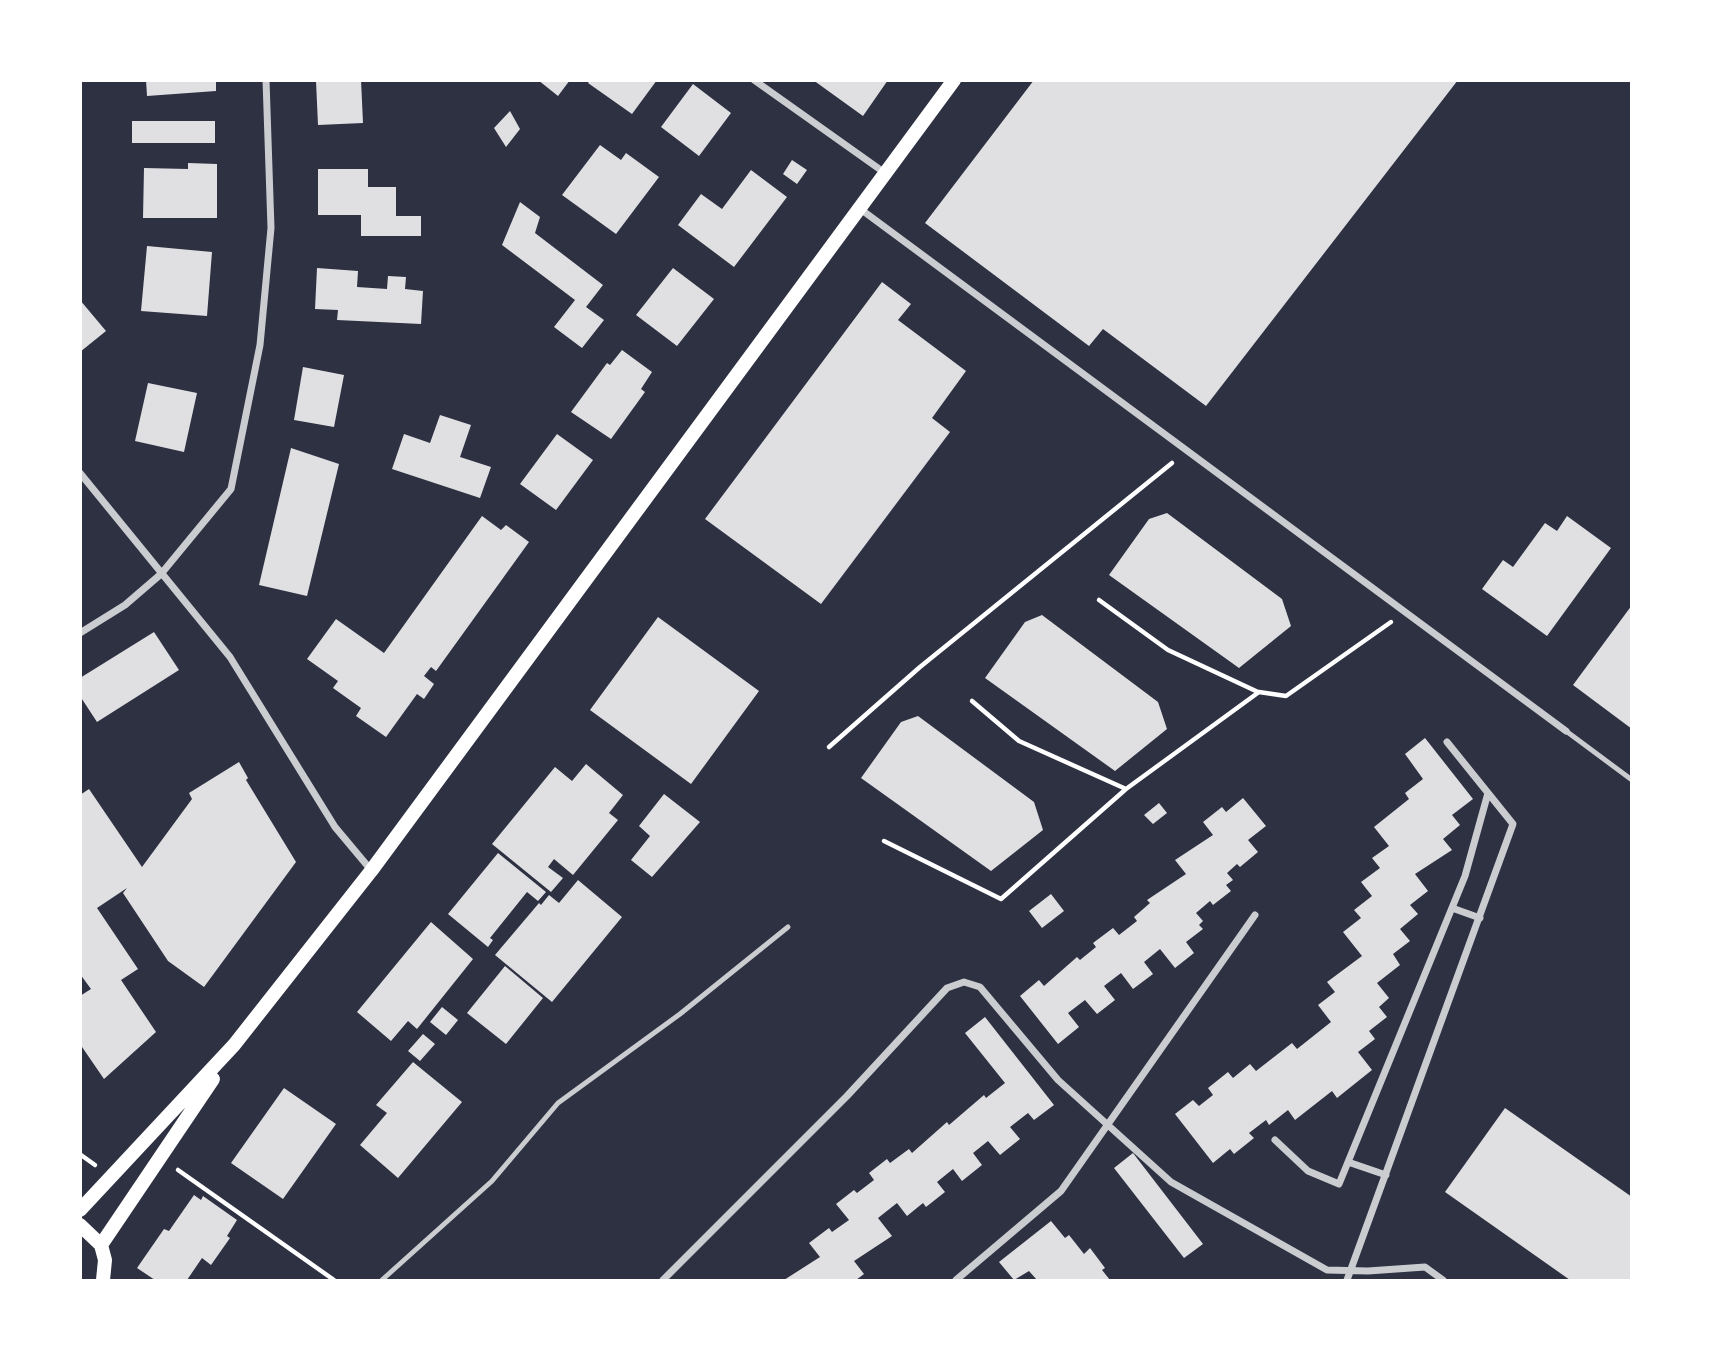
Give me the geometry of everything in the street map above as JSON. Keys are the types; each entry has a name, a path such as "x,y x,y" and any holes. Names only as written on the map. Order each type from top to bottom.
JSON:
{"main road":[{"path":"101,1245 234,1045 371,871 954,80"},
{"path":"80,1210 234,1045"},
{"path":"80,1225 101,1245 105,1260 103,1280"}],"street":[{"path":"80,633 125,605 161,574 231,489 260,345 271,228 266,80"},
{"path":"754,80 885,173"},
{"path":"859,207 1566,731"},
{"path":"80,473 230,657 335,827 371,871"},
{"path":"1347,1280 1513,824 1447,743"},
{"path":"1275,1140 1308,1171 1339,1184 1465,876 1488,793"},
{"path":"1452,908 1479,918"},
{"path":"956,1280 1061,1191 1255,915"},
{"path":"663,1280 847,1096 947,988 964,982 979,987 1058,1080 1171,1182 1327,1270 1425,1267 1443,1280"},
{"path":"1348,1162 1386,1175"}],"lane":[{"path":"1566,731 1632,780"},
{"path":"382,1280 492,1181 558,1103 680,1014 788,927"}],"path":[{"path":"829,747 1032,574 1189,450"},
{"path":"1099,600 1168,650 1259,692 1286,696 1405,611"},
{"path":"884,841 1001,899 1126,789 1259,692"},
{"path":"972,701 1018,741 1126,789"},
{"path":"160,1157 334,1280"}],"building":[{"path":"146,80 216,80 216,91 147,96"},
{"path":"361,80 363,123 318,125 316,81"},
{"path":"538,80 570,80 558,96"},
{"path":"590,80 657,80 632,114 588,83"},
{"path":"813,80 888,80 863,116"},
{"path":"1034,80 1458,80 1206,406 1103,329 1089,346 925,223"},
{"path":"693,84 731,113 699,156 661,127"},
{"path":"510,111 520,129 506,147 494,128"},
{"path":"132,121 215,121 215,143 132,143"},
{"path":"600,145 621,160 626,153 659,177 616,234 562,195"},
{"path":"792,160 807,170 797,184 783,174"},
{"path":"188,163 217,164 217,218 143,218 144,168 188,169"},
{"path":"318,169 368,169 368,187 396,187 396,216 421,216 421,236 361,236 361,215 318,215"},
{"path":"751,170 787,197 734,267 678,225 701,194 722,209"},
{"path":"520,202 540,217 535,233 603,285 586,307 604,320 582,348 554,327 575,300 502,245"},
{"path":"147,246 212,252 207,316 141,311"},
{"path":"317,268 358,271 357,287 387,289 388,276 406,277 405,289 423,291 421,324 337,320 338,310 315,309"},
{"path":"673,268 714,299 677,346 636,315"},
{"path":"882,282 911,304 898,320 966,371 932,418 950,432 821,604 705,519"},
{"path":"80,300 106,331 80,352"},
{"path":"622,350 652,372 641,389 645,392 611,439 571,412 607,363 610,365"},
{"path":"303,367 344,375 334,427 294,420"},
{"path":"148,383 197,393 184,452 135,441"},
{"path":"440,415 471,425 460,457 491,467 480,498 392,469 404,434 430,443"},
{"path":"557,434 593,460 556,510 520,484"},
{"path":"291,448 339,464 307,596 259,585"},
{"path":"1167,513 1282,599 1291,626 1239,668 1109,575 1149,519"},
{"path":"482,516 501,530 506,525 529,542 436,671 431,667 424,676 434,684 424,699 417,694 386,737 356,716 361,708 333,688 338,681 307,659 336,619 384,653"},
{"path":"1567,516 1611,548 1547,636 1482,589 1503,560 1513,567 1545,523 1557,531"},
{"path":"1632,605 1632,729 1573,685"},
{"path":"1042,615 1158,702 1167,729 1115,771 985,678 1025,622"},
{"path":"658,617 759,691 691,784 590,710"},
{"path":"154,632 179,670 97,722 80,696 80,678"},
{"path":"918,716 1034,802 1043,830 991,871 861,778 901,722"},
{"path":"1425,738 1473,799 1452,815 1460,825 1443,839 1452,850 1415,874 1428,891 1410,905 1418,914 1400,929 1410,941 1393,954 1400,965 1377,983 1389,998 1379,1007 1387,1017 1369,1031 1375,1039 1358,1052 1372,1070 1337,1098 1332,1091 1295,1120 1288,1110 1269,1125 1266,1120 1249,1133 1254,1138 1234,1154 1230,1149 1213,1163 1175,1114 1193,1100 1199,1106 1213,1095 1208,1088 1228,1072 1233,1078 1250,1064 1256,1071 1292,1043 1297,1049 1331,1022 1318,1005 1335,992 1327,982 1362,956 1343,932 1361,918 1354,910 1372,896 1361,882 1380,868 1372,858 1389,846 1374,827 1409,799 1405,793 1423,779 1405,754"},
{"path":"239,762 248,778 246,780 296,862 204,987 168,961 123,893 127,888 97,908 138,969 121,980 156,1032 104,1079 80,1044 80,996 91,989 80,974 80,795 89,789 142,867 192,799 189,793"},
{"path":"586,764 623,795 609,813 618,820 573,875 554,859 548,867 563,878 551,892 492,844 555,767 572,781"},
{"path":"664,794 700,822 652,877 631,860 650,836 639,826"},
{"path":"1243,798 1266,826 1248,840 1258,852 1240,867 1237,864 1227,873 1233,880 1226,885 1231,891 1213,905 1210,901 1196,913 1203,921 1199,925 1203,929 1186,942 1194,953 1175,968 1160,949 1144,962 1153,974 1133,989 1121,973 1104,986 1115,1000 1097,1014 1085,1000 1068,1013 1079,1027 1058,1044 1020,996 1039,980 1044,986 1077,957 1080,960 1096,947 1093,943 1113,928 1119,935 1137,921 1134,917 1150,903 1147,900 1186,874 1175,860 1213,835 1203,822 1222,807 1226,812"},
{"path":"1159,803 1167,813 1153,824 1144,815"},
{"path":"498,853 546,892 538,901 527,892 490,938 493,940 488,947 448,914"},
{"path":"578,880 622,917 552,1002 495,955 539,903 541,905 549,895 559,903"},
{"path":"1051,894 1064,911 1042,928 1029,911"},
{"path":"431,922 473,959 417,1029 408,1021 391,1041 357,1012"},
{"path":"505,966 543,998 506,1044 467,1013"},
{"path":"442,1007 458,1020 446,1035 430,1022"},
{"path":"985,1017 1054,1105 1034,1120 1028,1113 1010,1127 1020,1139 1000,1155 988,1141 973,1153 982,1165 962,1181 953,1169 937,1182 945,1192 926,1207 923,1203 907,1216 897,1203 878,1218 892,1236 854,1261 864,1274 856,1280 784,1280 820,1257 809,1243 829,1228 832,1232 849,1220 836,1204 854,1190 857,1193 874,1180 869,1173 887,1159 890,1163 909,1149 912,1153 947,1122 949,1125 984,1095 986,1098 1005,1083 965,1033"},
{"path":"423,1034 435,1044 420,1061 408,1051"},
{"path":"413,1062 462,1102 398,1178 360,1145 387,1113 376,1105"},
{"path":"284,1088 336,1124 283,1199 231,1163"},
{"path":"1505,1108 1632,1197 1632,1280 1570,1280 1445,1192"},
{"path":"1133,1153 1203,1244 1184,1258 1114,1168"},
{"path":"194,1195 201,1200 203,1196 237,1220 227,1236 230,1238 211,1265 202,1258 187,1280 155,1280 137,1268 164,1229 169,1231"},
{"path":"1051,1221 1065,1238 1069,1235 1084,1254 1090,1248 1105,1268 1102,1270 1110,1280 1037,1280 1029,1271 1014,1280 999,1262"}]}
